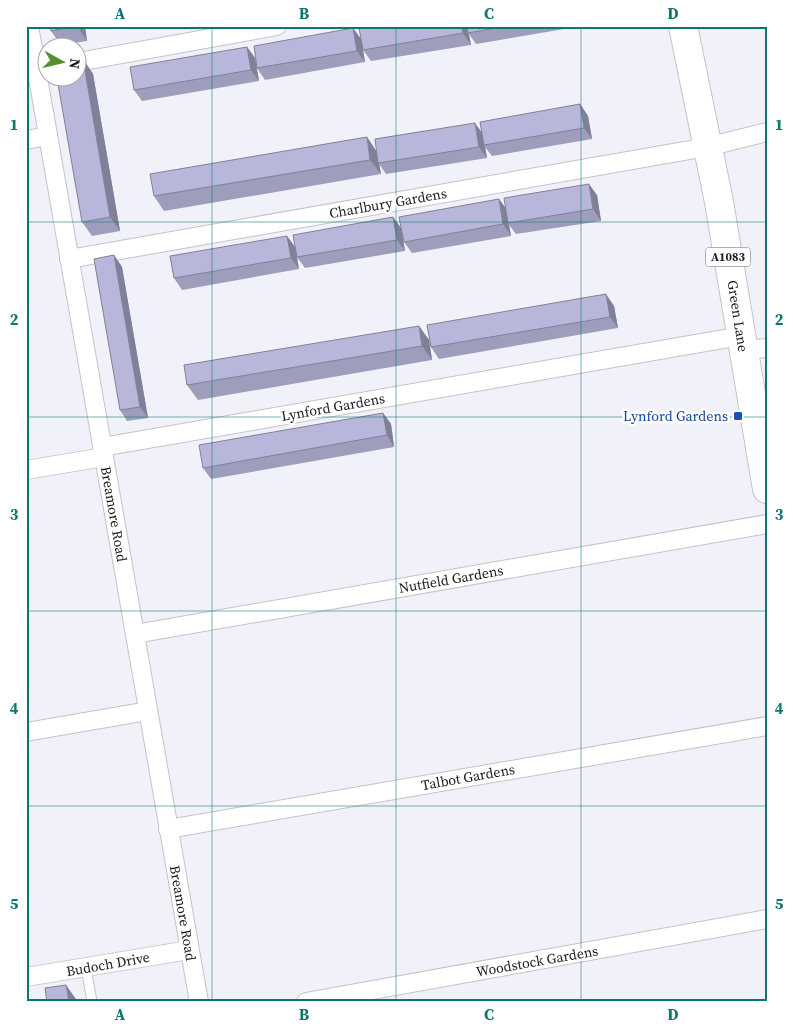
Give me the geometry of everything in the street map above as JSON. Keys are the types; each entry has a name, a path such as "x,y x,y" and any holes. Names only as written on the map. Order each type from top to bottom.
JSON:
{"main road":[{"name":"Green Lane","path":"683,26 750,345 767,489"}],"street":[{"name":"Breamore Road","path":"29,26 38,55"},
{"path":"88,60 277,26"},
{"name":"Breamore Road","path":"44,88 48,136 199,1002"},
{"name":"Charlbury Gardens","path":"69,259 707,147 767,132"},
{"path":"26,140 48,136"},
{"name":"Lynford Gardens","path":"26,470 103,452 750,345"},
{"name":"Nutfield Gardens","path":"135,634 767,524"},
{"path":"26,732 148,711"},
{"name":"Talbot Gardens","path":"168,830 767,726"},
{"name":"Woodstock Gardens","path":"306,1002 767,919"},
{"name":"Budoch Drive","path":"26,977 190,950"}],"lane":[{"path":"86,967 92,1002"}],"building":[{"path":"50,26 76,26 51,31"},
{"path":"369,26 461,26 463,33 363,50 359,28"},
{"path":"467,26 507,26 468,33"},
{"path":"353,28 357,51 257,68 254,46"},
{"path":"247,47 251,70 134,90 130,67"},
{"path":"59,88 88,88 110,217 82,222"},
{"path":"580,104 584,128 484,145 480,122"},
{"path":"475,123 479,147 378,163 375,139"},
{"path":"367,137 370,160 154,196 150,174"},
{"path":"589,184 593,209 508,223 504,198"},
{"path":"499,199 503,224 404,242 399,217"},
{"path":"393,217 397,240 297,257 293,235"},
{"path":"287,236 291,258 174,278 170,256"},
{"path":"114,255 140,407 120,410 94,259"},
{"path":"606,294 610,317 431,347 427,325"},
{"path":"419,326 422,346 187,385 184,365"},
{"path":"383,413 387,435 203,468 199,445"},
{"path":"66,985 69,1002 47,1002 45,988"}],"place":[{"name":"Lynford Gardens","path":"738,416"}]}
